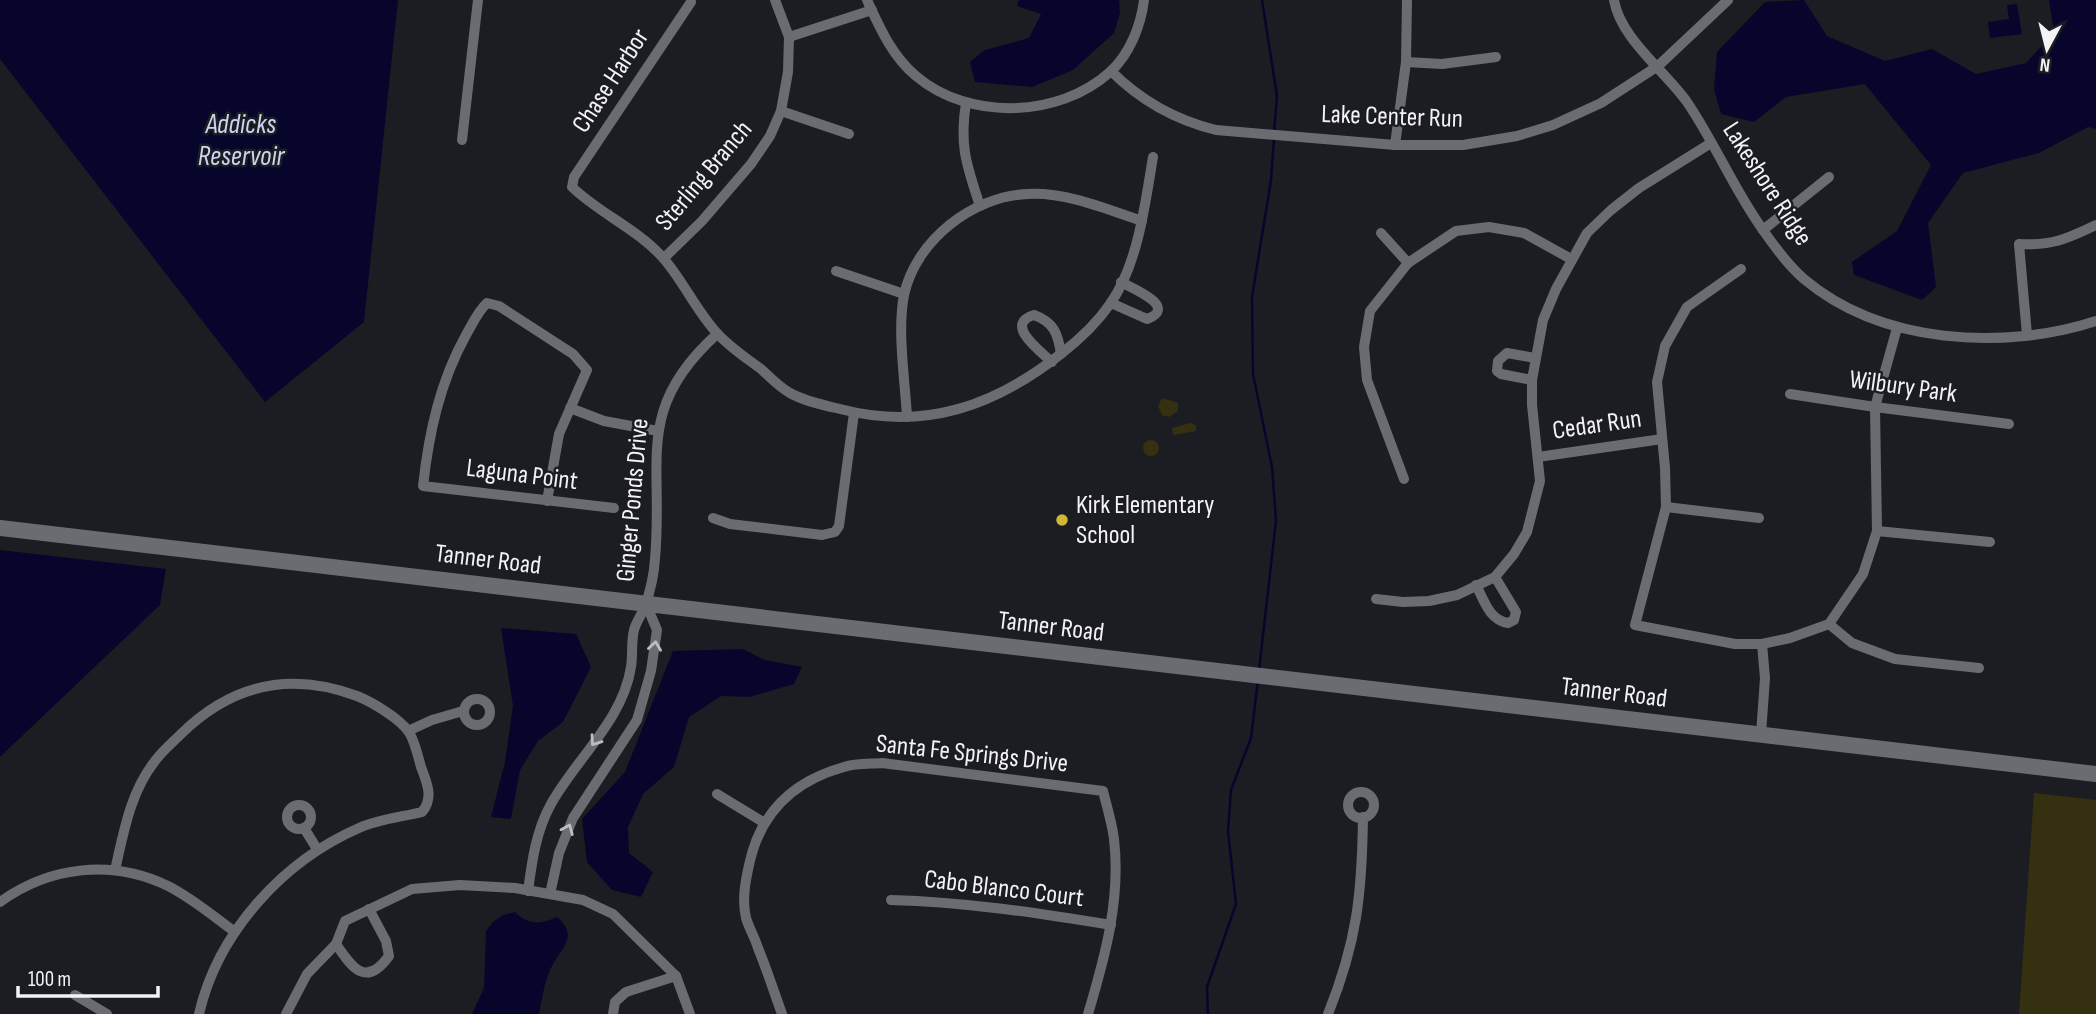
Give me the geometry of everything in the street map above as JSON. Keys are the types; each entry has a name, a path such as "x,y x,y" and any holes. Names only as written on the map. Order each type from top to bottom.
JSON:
{"main road":[{"name":"Tanner Road","path":"0,528 2096,774"}],"street":[{"path":"463,140 478,0"},
{"name":"Sterling Branch","path":"663,258 702,221 751,164 770,136 781,111 788,72 789,37 775,0"},
{"path":"789,37 870,5 883,34 898,57 917,77 966,103 1027,108 1075,95 1111,71 1123,58 1133,38 1144,0"},
{"path":"1395,145 1406,62 1407,0"},
{"name":"Lakeshore Ridge","path":"1614,0 1620,17 1633,38 1688,102 1763,230 1803,278 1848,308 1897,328 1985,339 2066,330 2096,321"},
{"name":"Lake Center Run","path":"1111,71 1121,82 1169,115 1216,130 1395,145 1462,145 1541,128 1601,103 1658,66 1728,0"},
{"name":"Chase Harbor","path":"663,258 629,228 572,187 574,177 691,2"},
{"path":"1406,62 1442,64 1496,57"},
{"path":"966,103 962,147 980,206"},
{"path":"781,111 849,134"},
{"path":"1376,599 1429,601 1457,595 1496,577 1514,554 1527,532 1540,481 1532,405 1535,358 1543,320 1571,259 1587,233 1611,210 1639,188 1711,143"},
{"path":"663,258 717,334 789,393 854,413 907,417 963,408 1009,390 1052,362 1088,331 1111,303 1142,221 1153,158"},
{"path":"1763,230 1829,177"},
{"path":"907,417 903,341 904,294 916,265 927,248 955,221 980,206 1027,194 1085,202 1142,221"},
{"path":"2027,335 2019,244 2043,245 2064,240 2096,225"},
{"path":"1405,479 1367,380 1364,347 1370,310 1408,263 1456,230 1489,228 1524,233 1571,259"},
{"path":"1381,233 1408,263"},
{"path":"1741,269 1687,307 1665,346 1657,382 1666,507 1635,625 1735,644 1762,644 1790,638 1829,624 1863,574 1877,531 1875,407 1897,328"},
{"path":"836,271 904,294"},
{"path":"1111,303 1147,319 1154,317 1157,311 1153,299 1121,282"},
{"name":"Laguna Point","path":"570,408 587,370 573,354 499,306 487,303 457,352 443,384 434,417 423,486 614,509"},
{"path":"1052,362 1029,341 1022,330 1026,317 1034,315 1052,325 1058,334 1061,354"},
{"name":"Ginger Ponds Drive","path":"528,891 534,847 550,806 617,707 631,670 634,629 646,604 655,561 655,478 662,412 682,370 694,354 717,334"},
{"path":"1532,380 1501,374 1497,371 1498,361 1507,353 1535,358"},
{"name":"Wilbury Park","path":"1790,394 2009,424"},
{"path":"547,501 559,434 570,408 604,421 659,431"},
{"path":"713,518 730,524 822,535 835,532 839,526 854,413"},
{"name":"Cedar Run","path":"1538,457 1662,439"},
{"path":"1666,507 1759,518"},
{"path":"1877,531 1990,542"},
{"path":"1476,585 1490,613 1500,622 1508,623 1514,620 1516,612 1496,577"},
{"name":"Ginger Ponds Drive","path":"551,894 559,853 573,818 637,720 651,671 657,630 646,604"},
{"path":"1829,624 1852,643 1895,659 1979,668"},
{"path":"1761,734 1765,678 1762,644"},
{"path":"115,870 130,805 142,779 156,758 220,702 254,687 281,683 329,688 368,701 408,731 430,793 428,806 422,812 362,827 317,849 279,882 247,914 235,932 209,984 199,1014"},
{"path":"408,731 432,720 463,711"},
{"name":"Santa Fe Springs Drive","path":"782,1014 747,919 744,899 752,848 763,822 785,798 820,775 847,766 882,763 1103,791 1114,838 1115,880 1111,925"},
{"path":"717,794 763,822"},
{"path":"1328,1014 1344,975 1357,918 1361,891 1363,817"},
{"path":"304,828 317,849"},
{"path":"0,902 36,880 64,872 115,870 169,887 235,932"},
{"path":"286,1014 307,974 336,944 345,921 412,889 460,885 551,894 583,901 613,914 677,976 690,1014"},
{"name":"Cabo Blanco Court","path":"891,900 932,901 1023,910 1111,925"},
{"path":"336,944 351,967 365,973 380,968 389,956 386,941 369,909"},
{"path":"1088,1014 1111,925"},
{"path":"613,1014 615,1002 626,992 677,976"},
{"path":"75,995 107,1014"}],"shaded area":[{"path":"1162,398 1178,403 1178,411 1169,417 1162,415 1158,406"},
{"path":"1190,423 1196,425 1196,431 1173,435 1172,428"},
{"path":"1148,440 1154,440 1159,448 1157,454 1148,456 1143,451 1143,445"},
{"path":"2034,793 2096,800 2096,1014 2019,1014"}],"water":[{"name":"Addicks Reservoir","path":"0,0 398,0 364,322 265,402 0,59"},
{"path":"1019,0 1119,0 1120,13 1114,33 1073,70 1032,87 975,82 970,62 985,50 1029,38 1041,14 1017,6"},
{"path":"1804,0 1827,36 1885,61 1932,49 1976,74 2026,63 2054,33 2049,0 2096,0 2096,129 2088,127 2039,153 1963,173 1928,223 1936,287 1922,300 1854,275 1852,262 1897,231 1931,165 1865,84 1786,97 1754,122 1721,114 1714,89 1717,52 1765,2"},
{"path":"2017,4 2022,34 1990,38 1988,22 2009,19 2007,5"},
{"path":"0,550 166,569 160,605 0,757"},
{"path":"501,628 576,634 591,667 563,722 538,741 520,770 511,819 491,817 505,762 513,706"},
{"path":"743,649 765,660 802,667 794,684 749,697 721,696 689,717 674,767 643,794 628,827 629,853 653,872 641,897 612,890 587,862 582,819 625,772 673,651"},
{"path":"515,912 534,922 557,917 567,931 566,944 548,975 539,1014 472,1014 484,988 486,931 503,915"}],"waterway":[{"path":"1262,0 1277,96 1274,133"},
{"path":"1259,670 1276,521 1272,467 1253,374 1252,297 1271,180 1274,139"},
{"path":"1208,1014 1207,987 1236,904 1228,831 1231,790 1251,738 1258,680"}],"place":[{"name":"Kirk Elementary School","path":"1062,520"}]}
